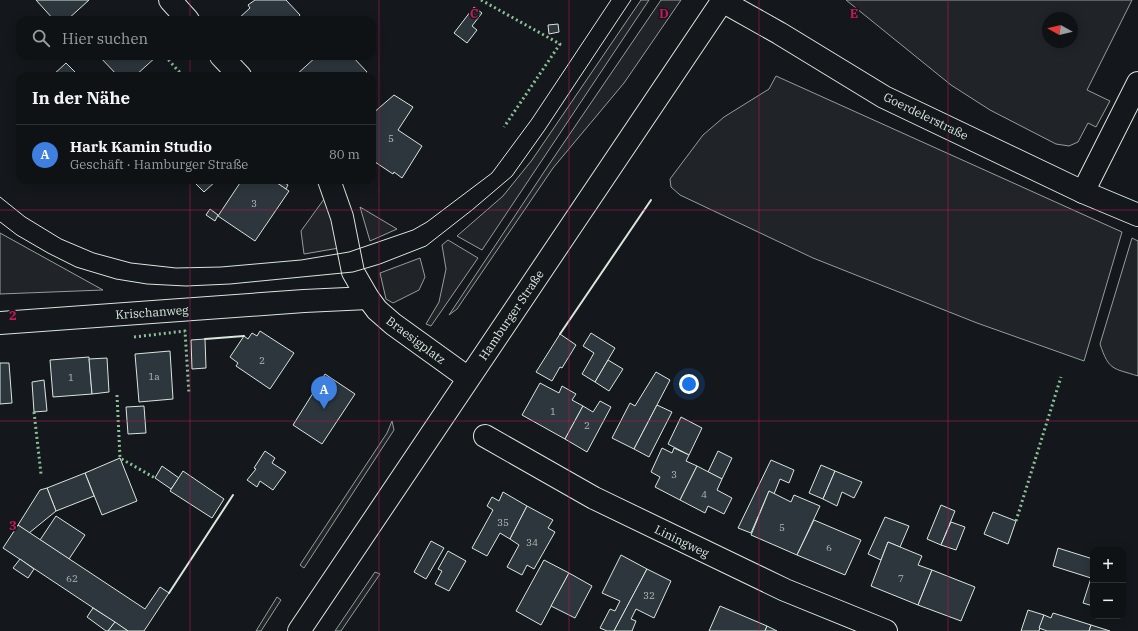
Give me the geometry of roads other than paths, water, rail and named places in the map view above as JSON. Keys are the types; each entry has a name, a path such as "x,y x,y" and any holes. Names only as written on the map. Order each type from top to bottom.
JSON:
{"street":[{"path":"170,0 184,16"},
{"name":"Goerdelerstraße","path":"722,0 884,97 1084,192 1138,215"},
{"name":"Hamburger Straße","path":"299,631 722,0"},
{"path":"225,60 236,72"},
{"path":"1084,192 1138,83"},
{"name":"Braesigplatz","path":"331,184 342,217 353,272 368,298 377,310 393,324 468,378"},
{"name":"Krischanweg","path":"0,323 304,301 368,298"},
{"name":"Liningweg","path":"485,436 594,498 785,590 886,631"}],"tram line":[{"path":"0,197 25,217 61,239 94,253 131,263 176,268 221,267 301,260 349,252 413,230 427,222 492,173 532,119 611,0"},
{"path":"0,222 17,235 76,267 116,279 147,284 186,286 230,284 353,272 380,264 426,246 512,176 544,131 631,0"}],"place":[{"name":"Hark Kamin Studio","path":"324,409"}]}
